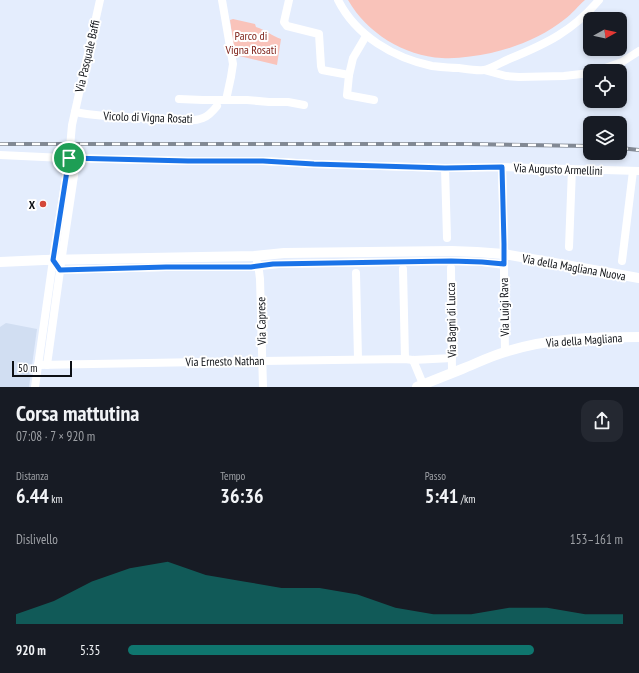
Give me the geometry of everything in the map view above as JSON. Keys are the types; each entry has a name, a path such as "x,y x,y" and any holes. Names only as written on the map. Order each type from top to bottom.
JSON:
{"main road":[{"name":"Via della Magliana Nuova","path":"0,262 58,263 254,256 284,253 452,251 639,278"},
{"name":"Via della Magliana","path":"420,386 505,352 548,342 589,338 639,337"}],"street":[{"name":"Via Pasquale Baffi","path":"58,263 70,136 100,0"},
{"path":"221,102 232,77 233,64 222,0"},
{"path":"289,0 284,22 287,26 319,34 322,70 349,75"},
{"path":"338,0 348,16 366,36 399,55 424,64 484,70 506,76 519,77 564,76 583,74"},
{"path":"484,70 531,51 566,31 582,19 600,0"},
{"path":"366,36 353,58 349,75 347,95 374,100"},
{"path":"616,64 639,51"},
{"path":"179,99 221,102 247,100 275,103 288,102 304,105"},
{"name":"Vicolo di Vigna Rosati","path":"75,112 100,116 189,121 204,118 221,102"},
{"name":"Via Augusto Armellini","path":"0,155 188,161 263,161 445,168 502,167 636,171"},
{"name":"Via Luigi Rava","path":"502,167 505,352"},
{"path":"445,168 448,238"},
{"path":"569,248 572,169"},
{"path":"622,261 636,171"},
{"name":"Via Caprese","path":"254,256 258,266 260,279 263,387"},
{"name":"Via della Magliana Nuova","path":"58,263 258,266 273,264 451,261 482,262 504,259"},
{"path":"47,365 58,263"},
{"path":"35,387 58,263"},
{"name":"Via Bagni di Lucca","path":"451,268 452,373"},
{"path":"403,269 409,359 420,386"},
{"path":"356,272 358,360"},
{"name":"Via Ernesto Nathan","path":"38,365 452,358"}],"shaded area":[{"path":"6,323 37,329 29,387 0,387 0,327"}],"green space":[{"path":"348,0 585,0 570,15 548,31 511,48 466,57 442,58 414,53 388,41 365,23"},
{"name":"Parco di Vigna Rosati","path":"233,19 255,24 256,27 281,39 277,65 235,55 230,20"}],"railway":[{"path":"0,144 467,144 583,146"},
{"path":"627,149 639,150"}],"place":[{"name":"X","path":"43,204"}],"route":[{"path":"69,158 263,161 445,168 502,167 504,264 451,261 273,264 251,267 166,267 60,270 53,260 69,158"}]}
